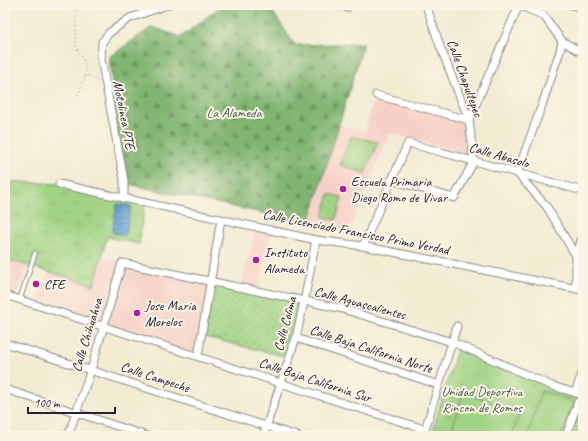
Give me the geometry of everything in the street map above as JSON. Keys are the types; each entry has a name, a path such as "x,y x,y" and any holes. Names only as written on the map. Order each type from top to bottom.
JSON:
{"street":[{"name":"Motolinea PTE","path":"124,199 124,180 100,59 102,42 130,18 167,5"},
{"name":"Calle Chapultepec","path":"426,5 440,46 469,120 474,161"},
{"path":"376,95 469,120 519,5 544,16 562,41 583,53"},
{"path":"572,5 583,7"},
{"path":"562,41 542,105 517,173 547,207 576,256 580,290"},
{"name":"Calle Abasolo","path":"391,180 408,143 583,191"},
{"path":"363,246 391,180 454,198 474,161"},
{"name":"Calle Licenciado Francisco Primo Verdad","path":"60,184 316,240 363,246 580,290"},
{"path":"198,356 221,219"},
{"path":"576,256 583,235"},
{"name":"Calle Colima","path":"263,436 296,338 316,240"},
{"name":"Calle Aguascalientes","path":"122,263 304,302 339,308 374,318 452,342 552,386 583,395"},
{"name":"Calle Chihuahua","path":"68,436 91,370 122,263"},
{"name":"Calle Baja California Sur","path":"5,295 281,383 424,432"},
{"path":"424,432 457,326"},
{"name":"Calle Baja California Norte","path":"296,338 438,385"},
{"name":"Calle Campeche","path":"5,343 297,436"},
{"path":"575,393 583,371"},
{"path":"5,389 147,436"},
{"path":"566,436 578,402"}],"lane":[{"path":"20,299 35,253"}],"path":[{"path":"78,95 86,73 86,65 78,52 76,44 75,16 81,5"},
{"path":"84,78 90,76 96,78 99,83"}],"shaded area":[{"name":"Escuela Primaria Diego Romo de Vivar","path":"374,97 462,119 469,155 390,133 348,232 309,223 339,125 365,131"},
{"name":"Instituto Alameda","path":"257,226 272,232 257,291 240,288"},
{"path":"102,256 122,263 210,281 198,356 104,326 105,322 38,300 49,272 94,284"},
{"path":"5,260 27,266 18,294 5,290"}],"green space":[{"name":"La Alameda","path":"222,5 268,5 295,45 364,43 309,223 123,183 109,57 152,27 181,37"},
{"path":"351,136 378,142 365,173 340,165"},
{"path":"5,181 59,184 145,202 139,244 107,237 94,285 5,259"},
{"path":"329,194 342,197 336,220 323,217"},
{"path":"210,281 304,302 287,357 201,336"},
{"name":"Unidad Deportiva Rincon de Romos","path":"457,350 583,396 583,436 431,436"},
{"path":"541,391 573,401 562,436 528,436"},
{"path":"463,393 520,411 512,436 450,436"},
{"path":"582,402 583,436 570,436"}],"water":[{"path":"117,204 131,206 125,236 112,232"}],"place":[{"name":"Escuela Primaria Diego Romo de Vivar","path":"343,189"},
{"name":"Instituto Alameda","path":"256,260"},
{"name":"CFE","path":"36,284"},
{"name":"Jose Maria Morelos","path":"137,313"}]}
